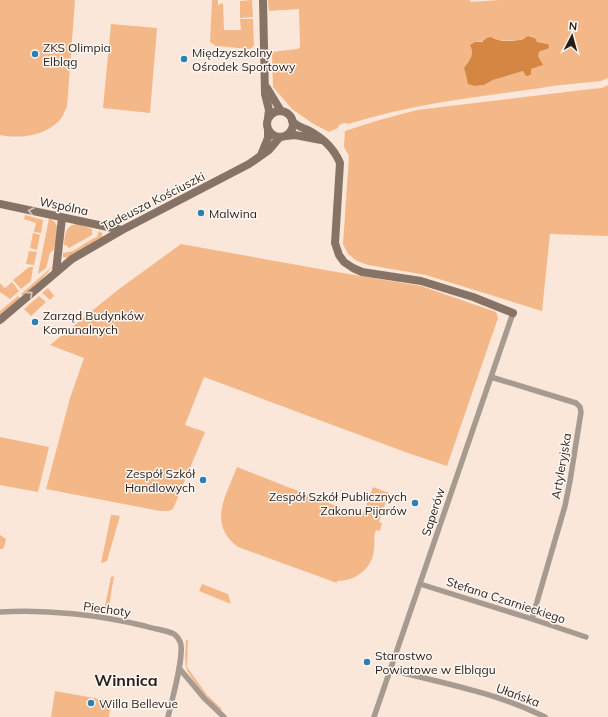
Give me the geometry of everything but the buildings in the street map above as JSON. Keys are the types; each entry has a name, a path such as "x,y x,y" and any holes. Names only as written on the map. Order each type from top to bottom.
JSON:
{"street":[{"path":"261,155 268,138 266,124 269,110 266,100 265,85 263,0"},
{"path":"265,85 281,111"},
{"path":"268,118 273,113 281,111 287,113 296,124 328,143 337,155 340,163 335,243 339,255 347,264 362,272 421,281 472,297 513,313"},
{"path":"283,136 291,131 292,121"},
{"path":"268,131 274,136 295,135 322,140"},
{"name":"Tadeusza Kościuszki","path":"0,320 72,259 122,230 249,164 269,150 283,136"},
{"name":"Wspólna","path":"0,204 122,230"},
{"path":"56,271 62,218"},
{"name":"Saperów","path":"374,717 513,313"},
{"name":"Artyleryjska","path":"491,377 576,403 580,407 581,412 565,506 532,619"},
{"name":"Stefana Czarnieckiego","path":"420,584 586,637"},
{"name":"Piechoty","path":"0,612 40,612 99,617 171,632 177,636 181,645 179,668 168,717"},
{"path":"179,668 204,698 224,717"},
{"name":"Ułańska","path":"391,670 475,691 545,717"}],"shaded area":[{"name":"ZKS Olimpia Elbląg","path":"0,0 75,0 67,107 59,121 47,130 39,133 15,137 0,135"},
{"path":"212,0 218,0 218,5 223,3 224,30 241,30 240,19 253,19 254,46 250,49 216,46 210,42"},
{"path":"252,0 253,17 240,18 240,1"},
{"path":"268,0 470,0 471,2 499,0 608,0 608,78 601,81 552,86 420,106 348,124 344,123 339,125 338,128 329,132 312,123 292,109 273,87 272,52 297,49 300,47 299,9 269,11","holes":["528,36 533,37 537,42 548,44 543,51 539,52 537,57 542,65 525,73 523,71 493,80 484,85 475,86 467,81 464,68 471,59 475,42 520,40"]},
{"path":"111,24 157,28 150,113 103,108"},
{"path":"528,36 535,38 537,42 548,44 549,48 539,52 538,56 543,65 531,69 531,74 528,76 526,76 523,71 493,80 484,85 475,86 468,84 464,68 472,55 470,45 475,42 482,42 491,37 497,40 509,41 521,40"},
{"path":"608,85 608,236 550,234 542,311 426,275 368,265 357,261 348,254 343,244 349,156 344,147 345,131 417,110 602,88"},
{"path":"25,215 43,220 41,233 34,232 36,223 24,219"},
{"path":"49,218 53,220 57,226 57,244 55,244 54,249 50,253 46,268 38,274"},
{"path":"78,224 92,229 92,235 69,248 64,245 66,231 70,226"},
{"path":"99,231 102,233 102,237 68,258 63,257 63,253 73,251 97,237"},
{"path":"33,233 40,235 37,250 30,248"},
{"path":"181,244 421,286 496,312 498,318 447,466 408,453 204,377 185,425 205,432 173,509 169,511 160,511 46,489 70,398 84,358 50,345 119,289"},
{"path":"29,251 37,252 34,265 26,264"},
{"path":"53,266 42,279 23,296 21,294"},
{"path":"29,267 33,267 31,281 21,289 13,280"},
{"path":"12,282 19,291 10,299 0,292 0,283 5,288"},
{"path":"48,288 54,296 50,300 42,293"},
{"path":"18,296 20,298 0,315 0,311"},
{"path":"39,296 46,302 31,316 24,309"},
{"path":"0,437 49,447 38,492 0,485"},
{"path":"237,467 362,516 373,487 389,493 379,522 382,523 380,531 376,530 375,533 373,556 367,567 357,576 351,579 337,581 337,583 238,547 223,529 221,519 224,499"},
{"path":"111,515 120,516 107,561 101,563"},
{"path":"0,535 6,539 3,549 0,549"},
{"path":"114,576 109,606 115,616 108,614 105,611 111,577"},
{"path":"202,584 228,594 231,604 199,591"},
{"path":"186,640 188,640 187,667 207,695 222,709 221,710 200,690 188,671 185,660"},
{"path":"55,691 111,701 109,717 51,717"}],"place":[{"name":"ZKS Olimpia Elbląg","path":"35,54"},
{"name":"Międzyszkolny Ośrodek Sportowy","path":"184,59"},
{"name":"Malwina","path":"201,213"},
{"name":"Zarząd Budynków Komunalnych","path":"35,322"},
{"name":"Zespół Szkół Handlowych","path":"203,480"},
{"name":"Zespół Szkół Publicznych Zakonu Pijarów","path":"415,503"},
{"name":"Starostwo Powiatowe w Elblągu","path":"367,662"},
{"name":"Willa Bellevue","path":"91,703"}],"district":[{"name":"Winnica","path":"126,680"}]}
